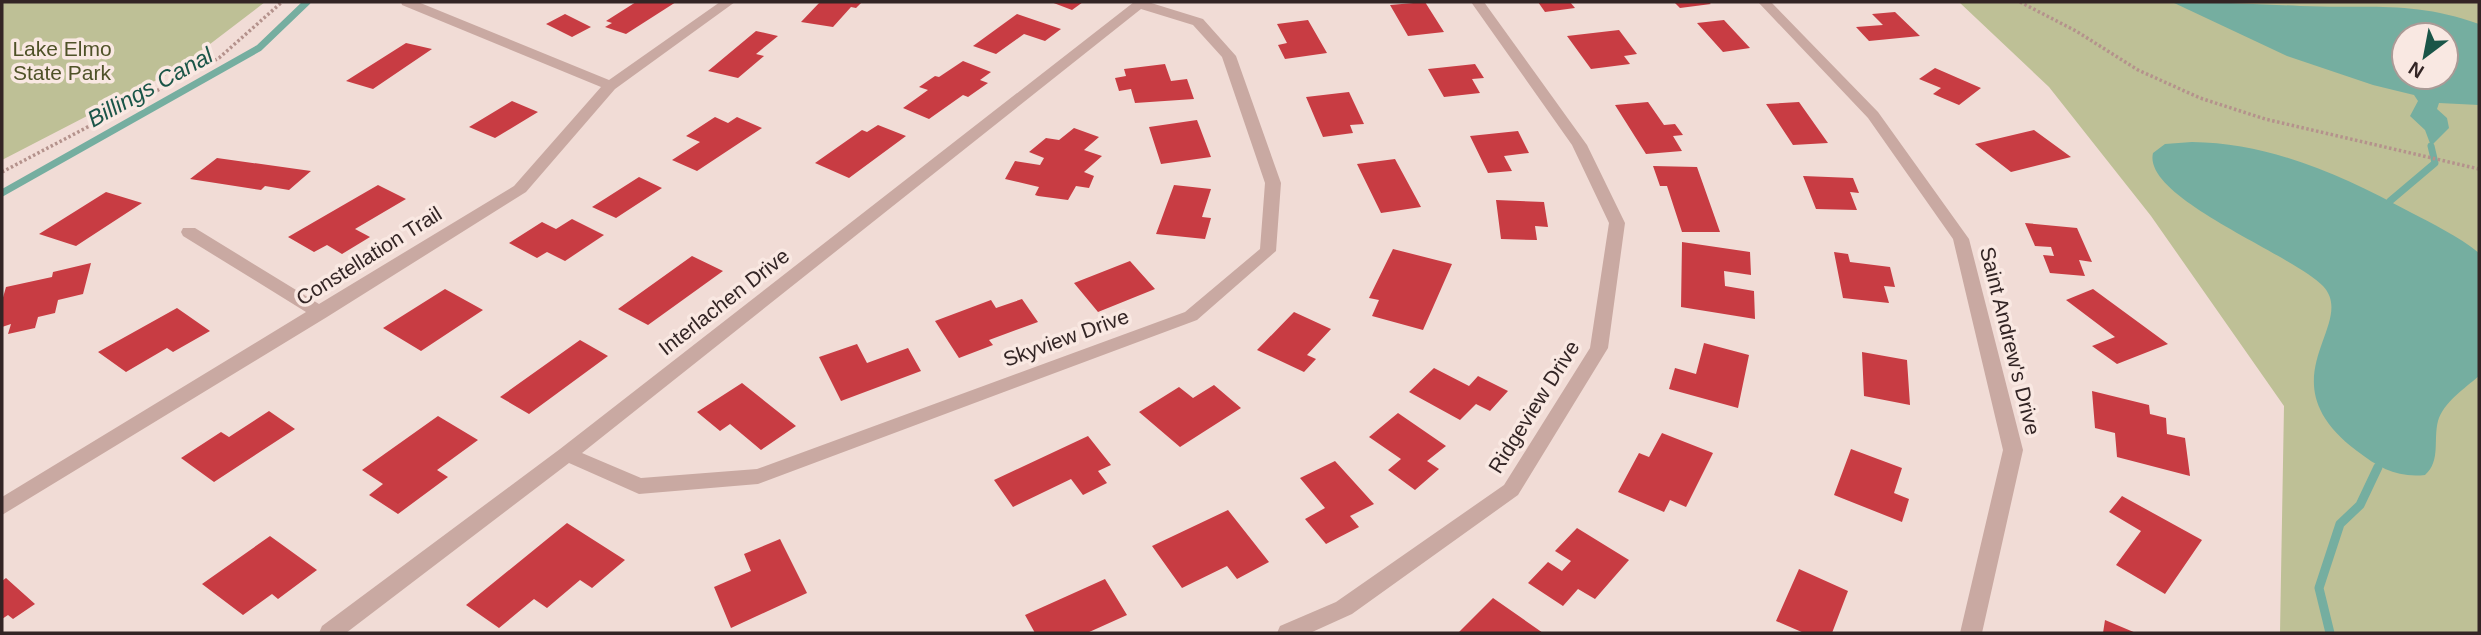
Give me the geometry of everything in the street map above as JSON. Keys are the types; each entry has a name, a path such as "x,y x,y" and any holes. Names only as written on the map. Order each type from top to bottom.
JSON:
{"street":[{"path":"407,2 610,86"},
{"name":"Constellation Trail","path":"2,507 520,189 610,86 728,2"},
{"name":"Ridgeview Drive","path":"1288,633 1343,608 1511,490 1599,348 1617,223 1579,145 1477,2"},
{"name":"Saint Andrew's Drive","path":"1764,2 1873,115 1961,239 2013,450 1971,633"},
{"name":"Interlachen Drive","path":"330,633 567,454 1141,3"},
{"name":"Skyview Drive","path":"567,454 639,486 758,476 1191,316 1268,251 1273,183 1229,56 1198,22 1141,3"},
{"path":"189,232 321,313"}],"path":[{"path":"2,172 219,58 282,2"},
{"path":"2020,2 2076,31 2138,70 2186,93 2265,119 2479,169"}],"green space":[{"name":"Lake Elmo State Park","path":"2,2 265,2 176,70 2,160"},
{"path":"1959,2 2479,2 2479,633 2280,633 2284,406 2151,216 2049,87"}],"water":[{"path":"2172,2 2390,7 2433,11 2479,24 2479,105 2439,103 2437,109 2447,118 2449,128 2431,146 2425,130 2410,116 2418,101 2414,95 2398,91 2460,91 2460,21 2390,21 2390,89 2287,56"},
{"path":"2192,142 2250,148 2305,163 2384,198 2463,241 2479,253 2479,376 2455,396 2441,414 2435,457 2425,475 2406,475 2381,467 2357,451 2330,425 2317,400 2314,377 2330,318 2331,301 2323,286 2306,273 2222,224 2171,188 2156,170 2153,153 2165,144"}],"building":[{"path":"636,2 676,2 626,34 605,27 612,23 606,21"},
{"path":"820,2 862,2 856,8 851,7 833,27 801,22"},
{"path":"1051,2 1083,2 1072,10"},
{"path":"1425,2 1444,32 1408,36 1390,5"},
{"path":"1538,2 1570,2 1575,8 1545,12"},
{"path":"1674,2 1708,2 1711,4 1680,8"},
{"path":"1895,12 1920,36 1869,41 1856,27 1883,25 1872,14"},
{"path":"565,14 591,27 572,37 546,24"},
{"path":"1017,14 1061,29 1045,41 1024,34 996,54 973,46"},
{"path":"1308,20 1327,53 1285,59 1278,45 1287,43 1277,24"},
{"path":"1724,20 1750,48 1723,52 1697,23"},
{"path":"1619,30 1637,54 1624,56 1630,64 1591,69 1567,36"},
{"path":"756,31 778,36 756,54 764,56 738,78 708,71"},
{"path":"406,43 432,49 373,89 346,81"},
{"path":"963,61 991,72 980,80 988,83 968,97 963,95 929,119 903,108 928,90 919,87"},
{"path":"1165,64 1171,81 1187,79 1194,99 1135,103 1131,89 1119,91 1115,78 1126,76 1124,69"},
{"path":"1475,64 1484,78 1472,79 1480,93 1444,97 1428,69"},
{"path":"1935,68 1981,88 1959,105 1933,94 1941,88 1919,79"},
{"path":"1349,92 1364,124 1350,125 1353,133 1323,137 1306,97"},
{"path":"512,101 538,112 495,138 469,127"},
{"path":"1648,102 1664,125 1675,124 1683,135 1673,136 1682,151 1646,154 1615,105"},
{"path":"1799,102 1828,143 1793,145 1766,104"},
{"path":"715,117 728,123 737,117 762,128 697,171 672,160 700,142 686,136"},
{"path":"1197,120 1211,157 1161,164 1149,127"},
{"path":"878,125 906,136 849,178 815,163 862,130 867,132"},
{"path":"1074,128 1099,137 1084,150 1102,156 1084,172 1094,176 1089,188 1076,186 1068,200 1035,195 1039,187 1005,179 1015,161 1040,165 1044,158 1029,152 1046,138 1059,140"},
{"path":"2034,130 2071,157 2011,172 1975,144"},
{"path":"1518,131 1529,153 1504,156 1512,171 1488,173 1470,136"},
{"path":"217,158 311,171 289,190 265,186 261,190 190,179"},
{"path":"1395,159 1421,207 1381,213 1357,164"},
{"path":"1653,166 1697,167 1720,232 1682,232 1667,186 1660,186"},
{"path":"1803,176 1853,178 1859,193 1850,192 1857,210 1816,209"},
{"path":"639,177 662,188 616,218 592,207"},
{"path":"378,185 406,199 355,229 370,237 342,254 327,245 314,252 288,237"},
{"path":"1174,185 1211,189 1202,217 1211,218 1205,239 1156,234"},
{"path":"106,192 142,203 76,246 39,234"},
{"path":"1496,200 1544,202 1548,227 1535,226 1537,240 1501,239"},
{"path":"572,219 604,235 565,261 547,252 537,258 509,243 542,222 556,229"},
{"path":"2025,223 2077,228 2092,262 2079,260 2085,276 2050,273 2043,255 2054,256 2051,247 2035,246"},
{"path":"1682,242 1750,252 1751,275 1724,271 1725,286 1754,291 1755,319 1681,307"},
{"path":"1393,249 1452,264 1423,330 1372,316 1379,300 1369,298"},
{"path":"1834,252 1848,254 1850,262 1890,267 1895,287 1884,286 1889,303 1843,298"},
{"path":"692,256 723,271 648,325 618,309"},
{"path":"1130,261 1155,289 1098,312 1074,283"},
{"path":"91,263 83,294 58,300 55,313 38,317 35,328 8,334 11,324 2,327 2,301 6,287 52,277 53,272"},
{"path":"445,289 483,310 421,351 383,328"},
{"path":"2093,289 2168,344 2117,364 2092,346 2115,337 2066,300"},
{"path":"1022,299 1038,322 989,340 993,345 959,358 935,321 991,300 996,308"},
{"path":"177,308 210,331 173,352 167,348 126,372 98,352"},
{"path":"1294,312 1331,329 1307,355 1316,359 1304,372 1257,350"},
{"path":"580,340 608,356 529,414 500,397"},
{"path":"1704,343 1749,355 1738,408 1669,389 1675,368 1696,374"},
{"path":"857,344 867,363 908,348 921,371 841,401 819,357"},
{"path":"1862,352 1907,360 1910,405 1864,396"},
{"path":"1434,368 1469,386 1478,376 1508,391 1490,411 1476,404 1460,420 1409,392"},
{"path":"742,383 796,426 761,450 730,424 720,431 697,412"},
{"path":"1214,385 1241,408 1180,447 1139,412 1179,387 1193,398"},
{"path":"2092,391 2149,405 2150,414 2166,418 2167,434 2185,438 2190,476 2117,457 2115,433 2095,428"},
{"path":"269,411 295,429 214,482 181,458 221,432 229,437"},
{"path":"1398,413 1446,446 1427,461 1439,469 1415,490 1388,470 1401,459 1369,437"},
{"path":"438,416 478,440 437,470 448,477 398,514 369,495 383,484 362,470"},
{"path":"1662,433 1713,453 1686,507 1670,500 1664,512 1618,492 1639,453 1649,457"},
{"path":"1088,436 1111,465 1098,471 1107,483 1083,495 1071,479 1013,507 994,480"},
{"path":"1851,449 1902,468 1894,493 1909,499 1902,522 1834,495"},
{"path":"1335,461 1374,504 1350,516 1359,527 1326,544 1305,519 1325,508 1300,478"},
{"path":"2122,496 2202,540 2165,594 2116,565 2141,531 2109,512"},
{"path":"1228,510 1269,562 1237,579 1227,566 1182,588 1152,546"},
{"path":"567,523 625,560 592,588 580,580 547,608 534,599 499,628 466,605"},
{"path":"1577,528 1629,560 1595,599 1578,589 1563,606 1528,583 1548,562 1562,571 1571,561 1555,551"},
{"path":"270,536 317,570 278,599 272,594 243,615 202,584"},
{"path":"780,539 807,593 731,628 714,587 751,571 744,554"},
{"path":"1799,569 1848,591 1832,633 1804,633 1776,621"},
{"path":"6,578 35,604 13,619 8,615 2,619 2,581"},
{"path":"1105,579 1127,615 1087,633 1035,633 1025,615"},
{"path":"1493,598 1543,633 1458,633"},
{"path":"2105,620 2136,633 2103,633"}],"waterway":[{"name":"Billings Canal","path":"2,193 259,48 307,2"},
{"path":"2390,201 2435,163 2431,146"},
{"path":"2330,633 2319,588 2340,524 2360,505 2378,467"}]}
